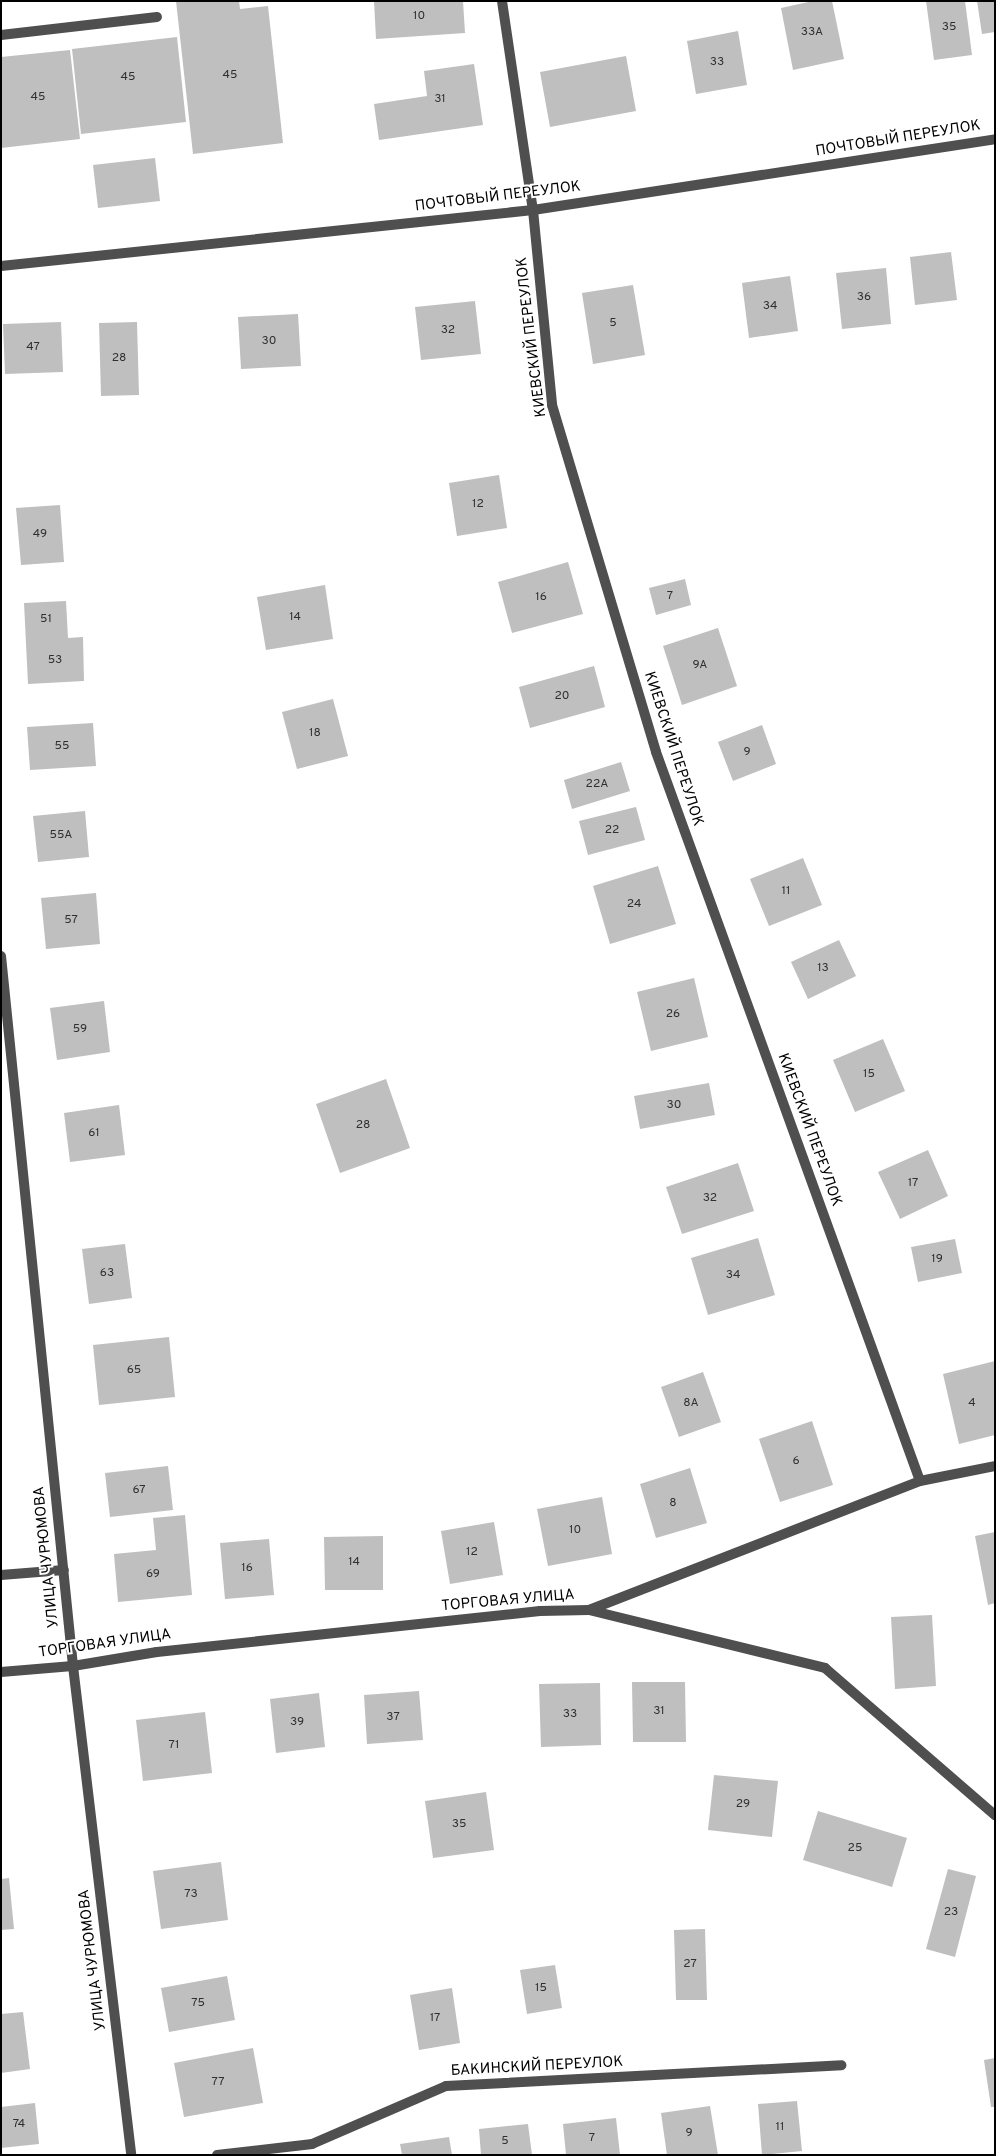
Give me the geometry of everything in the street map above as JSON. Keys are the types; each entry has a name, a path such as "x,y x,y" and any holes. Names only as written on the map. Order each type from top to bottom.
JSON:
{"street":[{"name":"КИЕВСКИЙ ПЕРЕУЛОК","path":"502,1 533,210 552,405 656,752 920,1481"},
{"path":"1,35 157,17"},
{"name":"ПОЧТОВЫЙ ПЕРЕУЛОК","path":"2,266 533,210 995,139"},
{"name":"УЛИЦА ЧУРЮМОВА","path":"1,956 73,1666 131,2155"},
{"name":"ТОРГОВАЯ УЛИЦА","path":"1,1672 73,1666 167,1651 540,1611 589,1610 920,1481 995,1466"},
{"path":"1,1575 64,1570"},
{"path":"589,1610 825,1668 995,1815"},
{"name":"БАКИНСКИЙ ПЕРЕУЛОК","path":"217,2155 312,2144 446,2086 841,2065"}],"building":[{"path":"176,1 239,1 240,9 268,6 283,143 193,154"},
{"path":"374,1 463,1 465,33 376,39"},
{"path":"813,1 832,1 844,59 793,70 781,8"},
{"path":"926,1 965,1 972,55 934,60"},
{"path":"977,1 995,1 995,32 982,34"},
{"path":"738,31 747,85 696,94 687,41"},
{"path":"177,37 186,122 81,134 72,49"},
{"path":"70,50 80,139 1,148 1,57"},
{"path":"626,56 636,111 550,127 540,72"},
{"path":"474,64 483,125 379,140 374,104 427,96 424,71"},
{"path":"155,158 160,201 98,208 93,165"},
{"path":"951,252 957,300 915,305 910,257"},
{"path":"886,268 891,324 842,329 836,273"},
{"path":"790,276 798,331 749,338 742,283"},
{"path":"633,285 645,355 593,364 582,293"},
{"path":"475,301 481,354 421,360 415,307"},
{"path":"298,314 301,366 241,369 238,317"},
{"path":"61,322 63,372 5,374 3,324"},
{"path":"137,322 139,395 101,396 99,323"},
{"path":"499,475 507,528 457,536 449,483"},
{"path":"60,505 64,562 21,565 16,508"},
{"path":"568,562 583,614 512,633 498,582"},
{"path":"685,579 691,605 656,615 649,588"},
{"path":"325,585 333,639 266,650 257,597"},
{"path":"66,601 68,638 83,637 84,681 28,684 24,603"},
{"path":"718,628 737,686 682,705 663,646"},
{"path":"594,666 605,707 530,728 519,687"},
{"path":"333,699 348,756 297,769 282,712"},
{"path":"93,723 96,766 30,770 27,727"},
{"path":"762,725 776,764 733,781 718,742"},
{"path":"621,762 630,791 572,809 564,780"},
{"path":"636,807 645,840 588,855 579,821"},
{"path":"85,811 89,857 38,862 33,816"},
{"path":"803,858 822,905 769,926 750,879"},
{"path":"658,866 676,924 610,944 593,886"},
{"path":"96,893 100,944 46,949 41,898"},
{"path":"839,940 856,976 808,999 791,962"},
{"path":"694,978 708,1037 651,1051 637,992"},
{"path":"104,1001 110,1052 57,1060 50,1008"},
{"path":"883,1039 905,1091 855,1112 833,1060"},
{"path":"386,1079 410,1148 340,1173 316,1104"},
{"path":"709,1083 715,1115 640,1129 634,1096"},
{"path":"119,1105 125,1155 70,1162 64,1113"},
{"path":"928,1150 948,1196 900,1219 878,1172"},
{"path":"738,1163 754,1211 682,1234 666,1187"},
{"path":"758,1238 775,1295 708,1315 691,1258"},
{"path":"955,1239 962,1273 918,1282 911,1247"},
{"path":"125,1244 132,1298 89,1304 82,1249"},
{"path":"169,1337 175,1397 99,1405 93,1345"},
{"path":"995,1361 995,1435 959,1444 943,1374"},
{"path":"703,1372 721,1422 679,1437 661,1387"},
{"path":"812,1421 833,1485 780,1502 759,1439"},
{"path":"168,1466 173,1510 110,1517 105,1473"},
{"path":"690,1468 707,1523 656,1538 640,1484"},
{"path":"602,1497 612,1554 548,1566 537,1509"},
{"path":"185,1515 192,1595 118,1602 114,1554 156,1550 153,1518"},
{"path":"494,1522 503,1575 450,1584 441,1531"},
{"path":"995,1532 995,1603 988,1605 975,1536"},
{"path":"383,1536 383,1590 325,1590 324,1537"},
{"path":"269,1539 274,1595 225,1599 220,1543"},
{"path":"932,1615 936,1686 895,1689 891,1617"},
{"path":"632,1682 685,1682 686,1742 633,1742"},
{"path":"600,1683 601,1745 541,1747 539,1684"},
{"path":"419,1691 423,1740 367,1744 364,1695"},
{"path":"319,1693 325,1747 276,1753 270,1699"},
{"path":"205,1712 212,1773 143,1781 136,1720"},
{"path":"714,1775 778,1781 772,1837 708,1830"},
{"path":"486,1792 494,1850 433,1858 425,1801"},
{"path":"818,1811 907,1838 892,1887 803,1860"},
{"path":"221,1862 228,1920 161,1929 153,1871"},
{"path":"948,1869 976,1876 955,1957 926,1949"},
{"path":"9,1878 14,1929 1,1930 1,1879"},
{"path":"705,1929 707,2000 676,2000 674,1930"},
{"path":"555,1965 562,2008 527,2014 520,1970"},
{"path":"227,1976 235,2020 169,2032 161,1988"},
{"path":"452,1988 460,2043 419,2050 410,1995"},
{"path":"23,2012 30,2069 1,2073 1,2014"},
{"path":"253,2048 263,2103 184,2117 174,2063"},
{"path":"995,2058 995,2107 991,2107 984,2060"},
{"path":"797,2101 802,2151 762,2155 758,2104"},
{"path":"35,2103 39,2144 1,2148 1,2107"},
{"path":"710,2106 718,2155 667,2155 661,2113"},
{"path":"616,2118 620,2155 566,2155 563,2124"},
{"path":"528,2124 532,2155 481,2155 479,2129"},
{"path":"449,2137 452,2155 402,2155 400,2144"}]}
